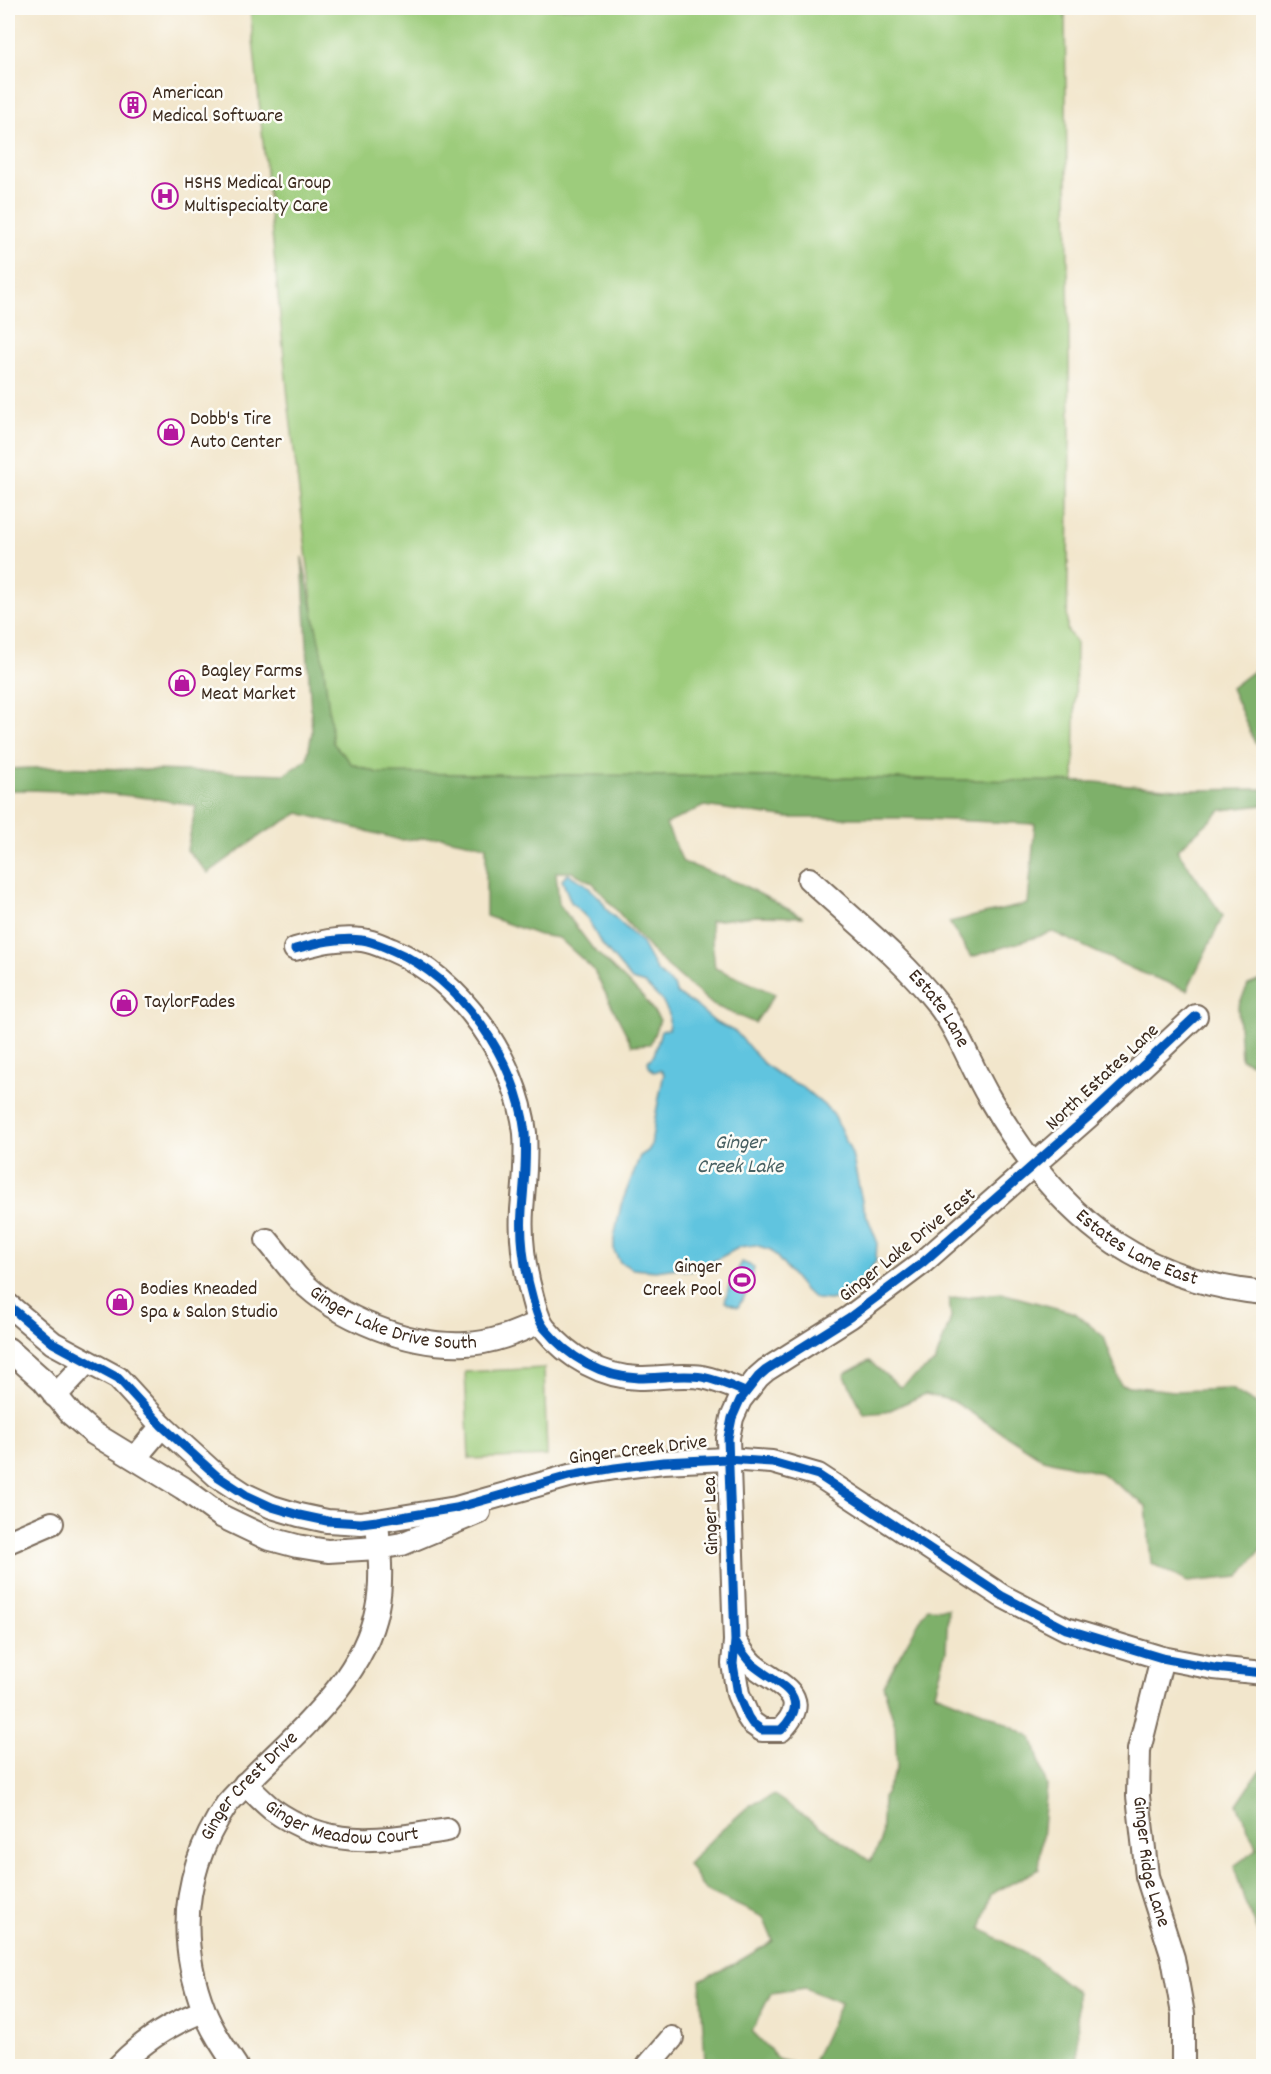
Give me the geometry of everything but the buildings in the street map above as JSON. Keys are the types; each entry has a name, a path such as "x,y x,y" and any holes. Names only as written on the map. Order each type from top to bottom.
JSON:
{"street":[{"name":"Estate Lane","path":"809,879 891,953 937,1004 958,1034 988,1096 1033,1165"},
{"path":"295,949 331,939 363,940 386,947 403,954 427,969 449,986 472,1011 508,1073 517,1099 525,1131 527,1158 522,1212 523,1251 529,1287 540,1322 562,1348 596,1368 619,1376 704,1377 745,1392"},
{"name":"North Estates Lane","path":"1033,1165 1196,1016"},
{"name":"Estates Lane East","path":"1033,1165 1097,1232 1128,1252 1191,1280 1263,1293"},
{"name":"Ginger Lake Drive East","path":"745,1392 766,1370 850,1317 900,1281 1033,1165"},
{"name":"Ginger Lake Drive South","path":"267,1240 300,1280 321,1297 347,1314 398,1335 436,1343 465,1344 490,1341 517,1333 540,1322"},
{"name":"Ginger Creek Drive","path":"8,1305 53,1342 118,1378 162,1426 217,1476 246,1495 272,1507 299,1515 327,1521 361,1523 456,1508 569,1476 615,1468 663,1462 728,1459 772,1462 818,1475 1002,1596 1066,1629 1162,1658 1214,1668 1263,1673"},
{"name":"Ginger Creek Drive","path":"8,1349 43,1380 72,1415 93,1433 183,1488 221,1516 267,1538 328,1551 402,1544 440,1529 526,1488"},
{"path":"55,1396 87,1362"},
{"name":"Ginger Lea","path":"735,1641 728,1438 732,1418 745,1392"},
{"path":"135,1458 162,1426"},
{"name":"Ginger Crest Drive","path":"236,2067 204,2011 194,1978 188,1949 189,1894 201,1849 227,1804 336,1692 358,1660 369,1636 377,1607 380,1581 377,1521"},
{"path":"8,1542 52,1523"},
{"name":"Ginger Ridge Lane","path":"1162,1658 1139,1750 1138,1796 1147,1876 1173,1958 1183,2014 1183,2067"},
{"name":"Ginger Meadow Court","path":"245,1784 270,1808 285,1818 310,1830 332,1836 359,1840 382,1840 447,1830"},
{"path":"119,2067 148,2040 204,2011"},
{"path":"648,2067 672,2038"}],"green space":[{"path":"250,8 1065,8 1070,436 1067,630 1076,643 1074,784 333,777 289,408"},
{"path":"302,557 323,661 333,743 352,764 378,773 1094,782 1189,790 1263,789 1263,805 1222,810 1177,850 1223,916 1187,990 1135,970 1053,932 971,957 949,922 1028,904 1035,824 905,818 789,818 704,806 666,824 683,862 741,884 803,917 756,916 710,921 715,968 775,994 755,1023 713,1005 657,957 593,883 573,872 556,872 559,904 593,949 644,998 660,1020 650,1044 632,1045 593,969 559,938 539,935 486,916 486,846 442,837 400,840 299,813 264,833 208,873 187,850 196,806 102,793 8,790 8,769 59,767 285,774 307,759 312,732"},
{"path":"1257,668 1263,669 1263,747 1255,743 1231,688"},
{"path":"1264,979 1263,1068 1241,1059 1238,1007 1248,985"},
{"path":"1001,1293 1075,1313 1104,1337 1121,1385 1174,1391 1231,1389 1263,1408 1263,1547 1239,1577 1187,1582 1151,1563 1146,1506 1101,1473 1043,1459 953,1401 925,1394 886,1412 864,1414 844,1374 869,1361 900,1387 935,1362 951,1318 949,1299"},
{"path":"544,1368 547,1456 469,1459 465,1372"},
{"path":"927,1608 948,1609 946,1651 935,1693 990,1715 1032,1737 1047,1786 1039,1869 991,1894 981,1929 1036,1960 1077,1992 1078,2066 811,2066 841,2003 805,1988 771,1993 752,2031 780,2060 805,2066 707,2066 700,1980 734,1964 773,1941 763,1917 705,1890 688,1864 749,1806 774,1795 870,1861 881,1842 883,1797 897,1768 895,1725 883,1685"},
{"path":"1263,1770 1263,1942 1244,1900 1234,1866 1257,1849 1237,1804 1257,1774"}],"water":[{"name":"Ginger Creek Lake","path":"568,874 584,883 600,898 608,911 641,942 657,971 674,986 677,994 695,1005 715,1022 736,1032 763,1063 782,1077 801,1086 833,1113 852,1154 863,1206 877,1241 876,1261 849,1294 830,1300 816,1299 805,1291 771,1250 755,1245 740,1247 697,1270 633,1269 620,1262 614,1251 614,1238 621,1205 640,1156 651,1146 664,1073 660,1070 654,1072 649,1067 648,1061 654,1055 661,1031 669,1029 669,1014 663,1002 645,984 632,980 600,942 588,919 571,902 562,880"},
{"name":"Ginger Creek Pool","path":"742,1262 754,1267 751,1286 738,1307 725,1302 729,1286"}],"cycle path":[{"path":"295,949 344,939 381,945 417,963 440,980 462,1001 481,1025 497,1050 520,1105 526,1143 522,1221 524,1256 538,1315 543,1326 554,1339 575,1357 612,1374 639,1378 702,1377 719,1381 745,1392"},
{"path":"735,1641 752,1664 789,1691 794,1699 795,1707 791,1718 781,1730 762,1730 752,1723 738,1694 733,1664 735,1641 728,1438 732,1418 740,1400 766,1370 850,1317 921,1264 1089,1116 1196,1016"},
{"path":"8,1305 53,1343 118,1378 162,1426 217,1476 246,1495 272,1507 299,1515 327,1521 361,1523 456,1508 569,1476 615,1468 663,1462 727,1459 772,1462 818,1475 1002,1596 1066,1629 1162,1658 1214,1668 1264,1673"}],"place":[{"name":"American Medical Software","path":"133,105"},
{"name":"HSHS Medical Group Multispecialty Care","path":"165,196"},
{"name":"Dobb's Tire Auto Center","path":"171,432"},
{"name":"Bagley Farms Meat Market","path":"182,683"},
{"name":"TaylorFades","path":"124,1003"},
{"name":"Ginger Creek Pool","path":"742,1280"},
{"name":"Bodies Kneaded Spa & Salon Studio","path":"120,1302"}]}
